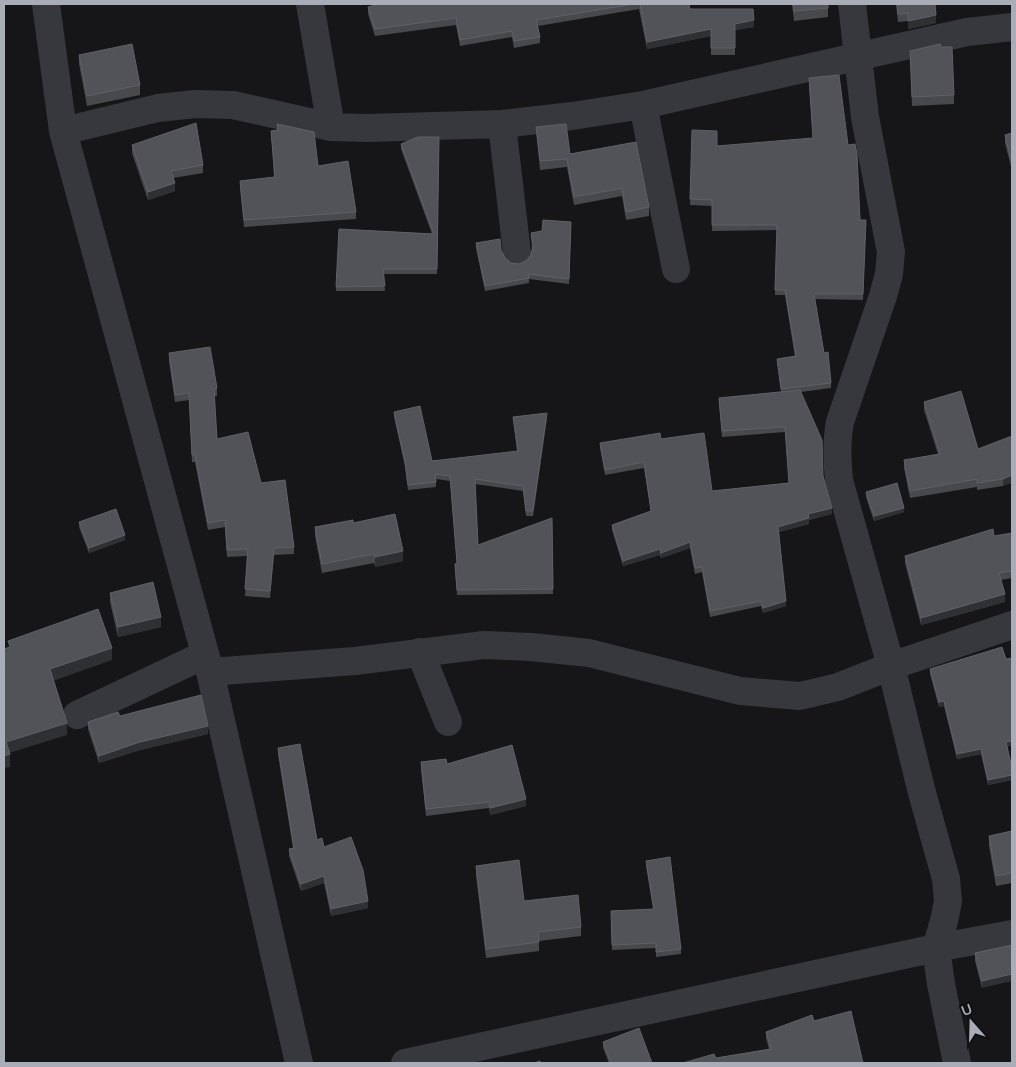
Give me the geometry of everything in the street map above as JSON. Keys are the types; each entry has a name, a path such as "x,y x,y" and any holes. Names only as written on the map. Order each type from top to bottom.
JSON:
{"street":[{"path":"46,4 63,131 207,663 299,1063"},
{"path":"310,4 331,126"},
{"path":"852,4 865,117 891,252 889,274 883,296 840,422 836,441 839,480 891,666 921,789 946,879 948,901 936,948 956,1063"},
{"path":"63,131 158,108 195,104 233,105 331,126 367,128 502,124 644,105 967,32 1012,27"},
{"path":"644,105 676,269"},
{"path":"502,124 517,253"},
{"path":"77,715 207,663 346,662 484,645 531,647 589,653 740,691 800,696 838,687 891,666 1012,625"},
{"path":"420,652 448,722"},
{"path":"405,1063 936,948 1012,934"}],"building":[{"path":"379,4 634,4 536,20 540,37 514,41 512,31 460,40 456,18 375,29 368,7"},
{"path":"640,4 689,4 690,9 753,9 754,20 735,24 735,48 711,48 711,29 647,42"},
{"path":"793,4 828,4 828,8 794,11"},
{"path":"897,4 935,4 936,15 908,21 908,13 898,14"},
{"path":"132,44 140,85 87,96 79,55"},
{"path":"940,44 941,47 952,47 954,95 912,97 910,51"},
{"path":"839,75 848,145 855,144 857,154 860,220 866,220 863,294 814,294 824,353 828,352 831,383 781,389 777,359 796,356 785,290 775,290 777,225 712,225 712,200 690,199 692,130 717,131 717,146 813,138 809,78"},
{"path":"196,123 203,165 171,171 175,183 148,192 132,145"},
{"path":"277,124 314,132 318,166 348,161 356,212 244,220 240,181 275,177 271,131 278,130"},
{"path":"566,124 570,154 636,142 649,207 626,212 622,188 574,197 567,159 540,161 536,127"},
{"path":"1012,133 1012,163 1005,135"},
{"path":"418,137 439,137 437,269 383,269 385,286 336,287 339,229 434,234 401,144"},
{"path":"543,220 571,222 569,279 528,274 529,278 485,286 476,243 500,239 501,250 505,258 511,263 519,264 527,260 531,255 533,246 531,233 542,231"},
{"path":"210,347 217,388 214,389 217,439 248,432 261,483 285,480 294,547 274,548 270,591 245,589 248,549 227,550 225,520 208,523 195,455 192,455 189,393 175,395 169,353"},
{"path":"800,390 822,440 823,476 832,508 808,514 809,518 778,527 786,601 763,608 761,601 710,611 702,567 695,568 690,542 661,553 660,549 623,561 612,525 651,511 644,462 605,470 600,443 660,433 661,439 704,433 712,491 789,483 785,427 722,431 719,398"},
{"path":"961,391 978,449 1012,436 1012,475 1003,479 977,483 977,479 910,491 904,460 940,454 924,402"},
{"path":"420,406 432,461 518,451 513,417 547,413 533,511 526,511 523,486 475,479 478,545 552,518 553,589 457,590 455,564 457,563 450,476 435,474 436,482 408,485 394,412"},
{"path":"897,483 904,508 874,516 866,492"},
{"path":"116,509 125,535 89,548 79,522"},
{"path":"395,514 403,551 375,557 374,554 322,564 315,527 353,520 353,523"},
{"path":"993,529 994,536 1012,533 1012,571 999,573 1005,594 921,618 905,556"},
{"path":"153,582 161,617 118,627 110,593"},
{"path":"98,609 112,648 50,669 67,723 6,742 10,754 4,756 4,649 10,647 8,641"},
{"path":"1002,647 1006,659 1012,658 1012,741 1006,742 1012,775 988,780 981,749 957,754 944,701 939,702 930,669"},
{"path":"201,695 208,726 140,742 99,756 88,722 118,712 120,716"},
{"path":"300,744 317,840 322,838 324,847 351,837 363,870 368,901 331,909 324,876 301,884 289,849 294,848 278,748"},
{"path":"512,745 526,799 490,808 489,802 426,809 421,762 446,759 447,764"},
{"path":"1012,831 1012,873 996,876 989,836"},
{"path":"670,857 681,949 656,952 656,943 612,945 611,911 654,909 646,861"},
{"path":"519,860 524,901 578,895 581,927 538,932 539,942 486,949 476,866"},
{"path":"1012,945 1012,974 982,981 975,953"},
{"path":"851,1011 863,1063 683,1063 714,1054 716,1058 771,1049 766,1032 812,1015 814,1021"},
{"path":"639,1028 652,1063 611,1063 603,1042"}]}
